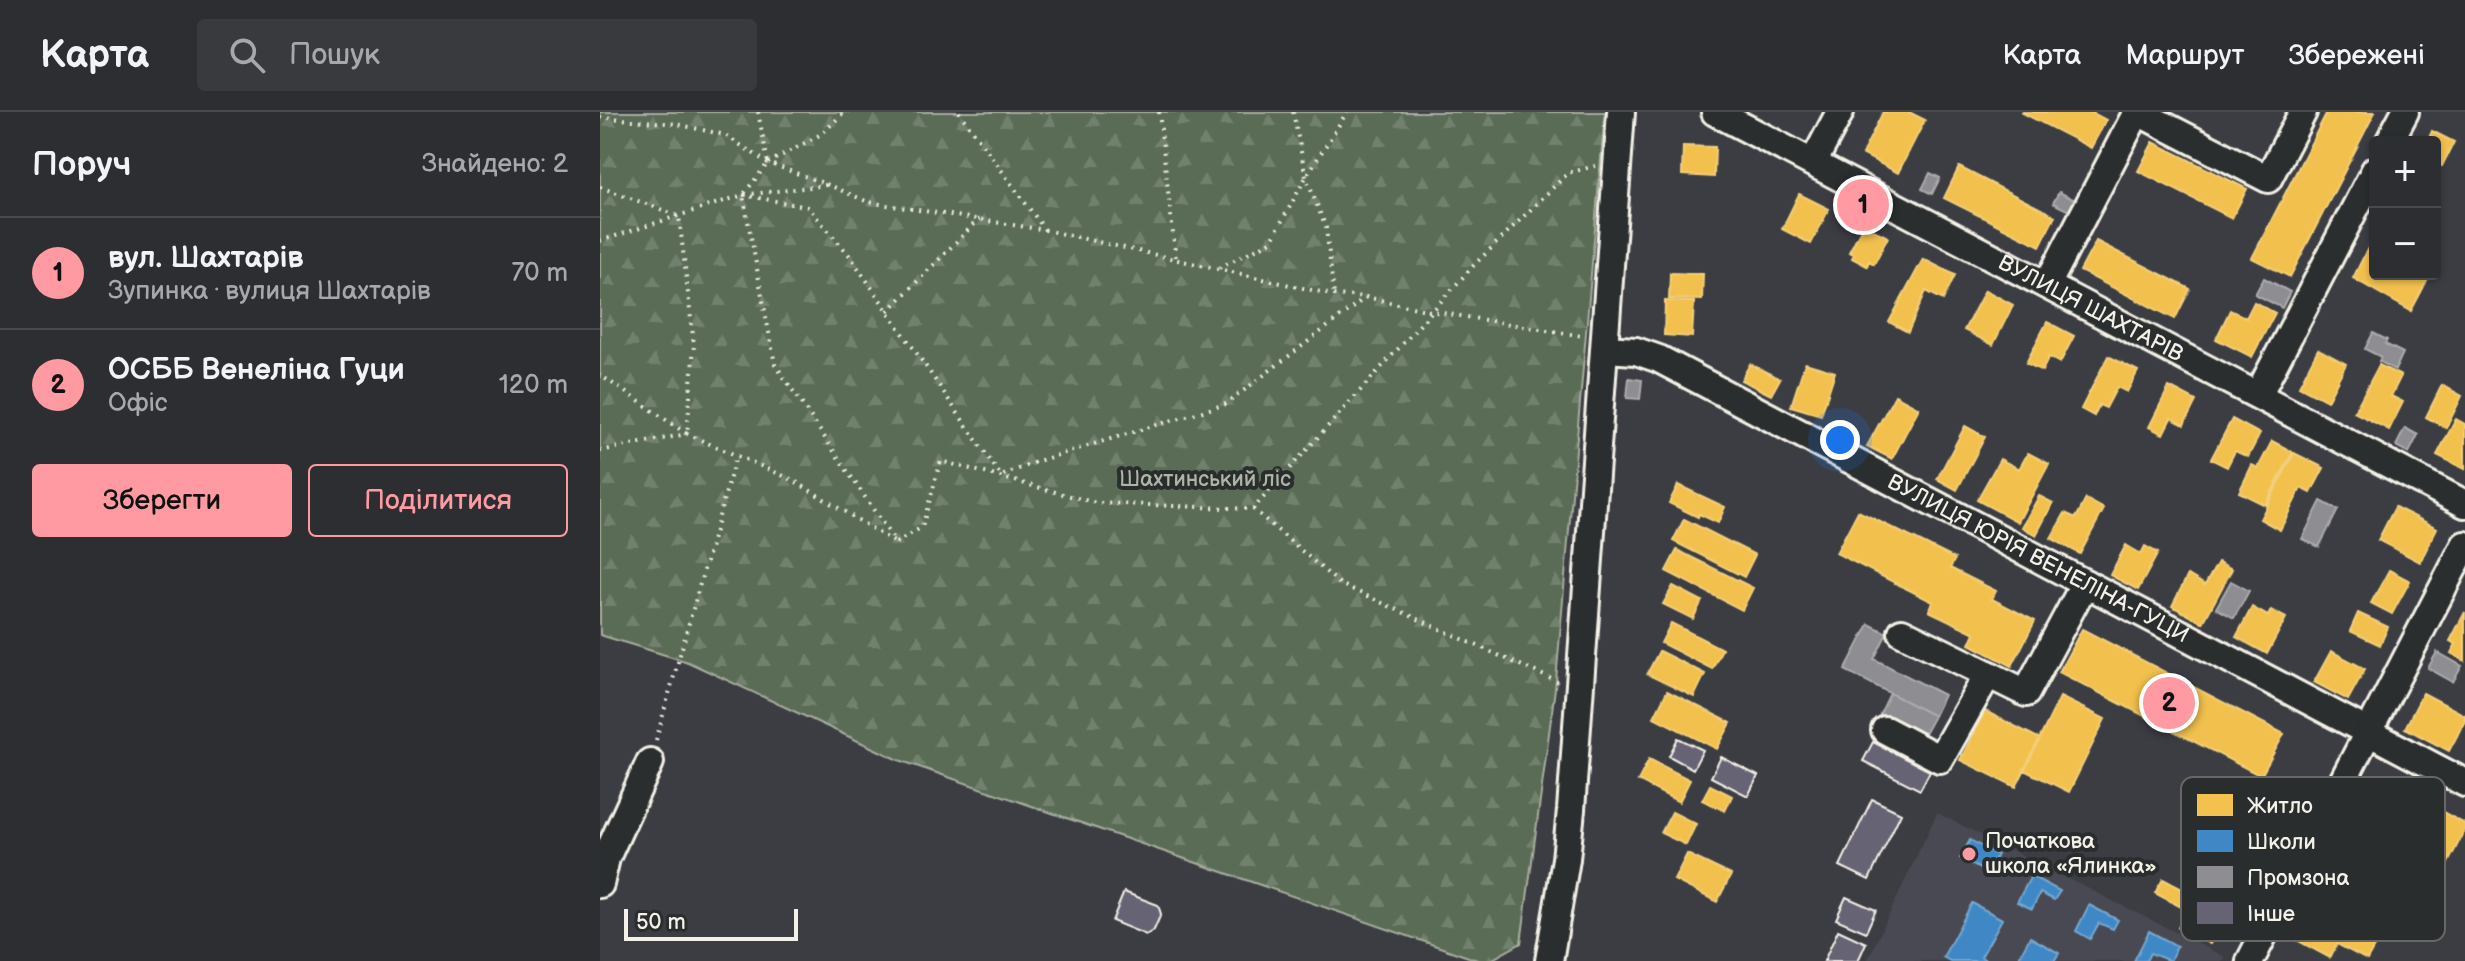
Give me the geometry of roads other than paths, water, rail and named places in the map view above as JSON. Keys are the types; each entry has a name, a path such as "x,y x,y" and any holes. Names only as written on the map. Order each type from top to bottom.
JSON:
{"street":[{"path":"1549,961 1566,859 1580,692 1594,343 1621,112"},
{"name":"ВУЛИЦЯ ШАХТАРІВ","path":"1715,112 2465,504"},
{"path":"1813,163 1840,112"},
{"path":"2047,285 2138,112 2268,179 2303,112"},
{"path":"2392,136 2405,112"},
{"path":"2258,395 2369,182"},
{"name":"ВУЛИЦЯ ЮРІЯ ВЕНЕЛІНА-ГУЦИ","path":"1594,343 1659,359 2465,783"},
{"path":"2345,777 2465,545"},
{"path":"1902,632 2026,693 2085,583"},
{"path":"1885,730 1940,759 1988,674"},
{"path":"600,884 606,858 650,762"},
{"path":"2250,961 2260,941"}],"place":[{"name":"вул. Шахтарів","path":"1863,205"},
{"name":"ОСББ Венеліна Гуци","path":"2169,703"},
{"name":"Початкова школа «Ялинка»","path":"1969,854"}],"park label":[{"name":"Шахтинський ліс","path":"1205,479"}]}
